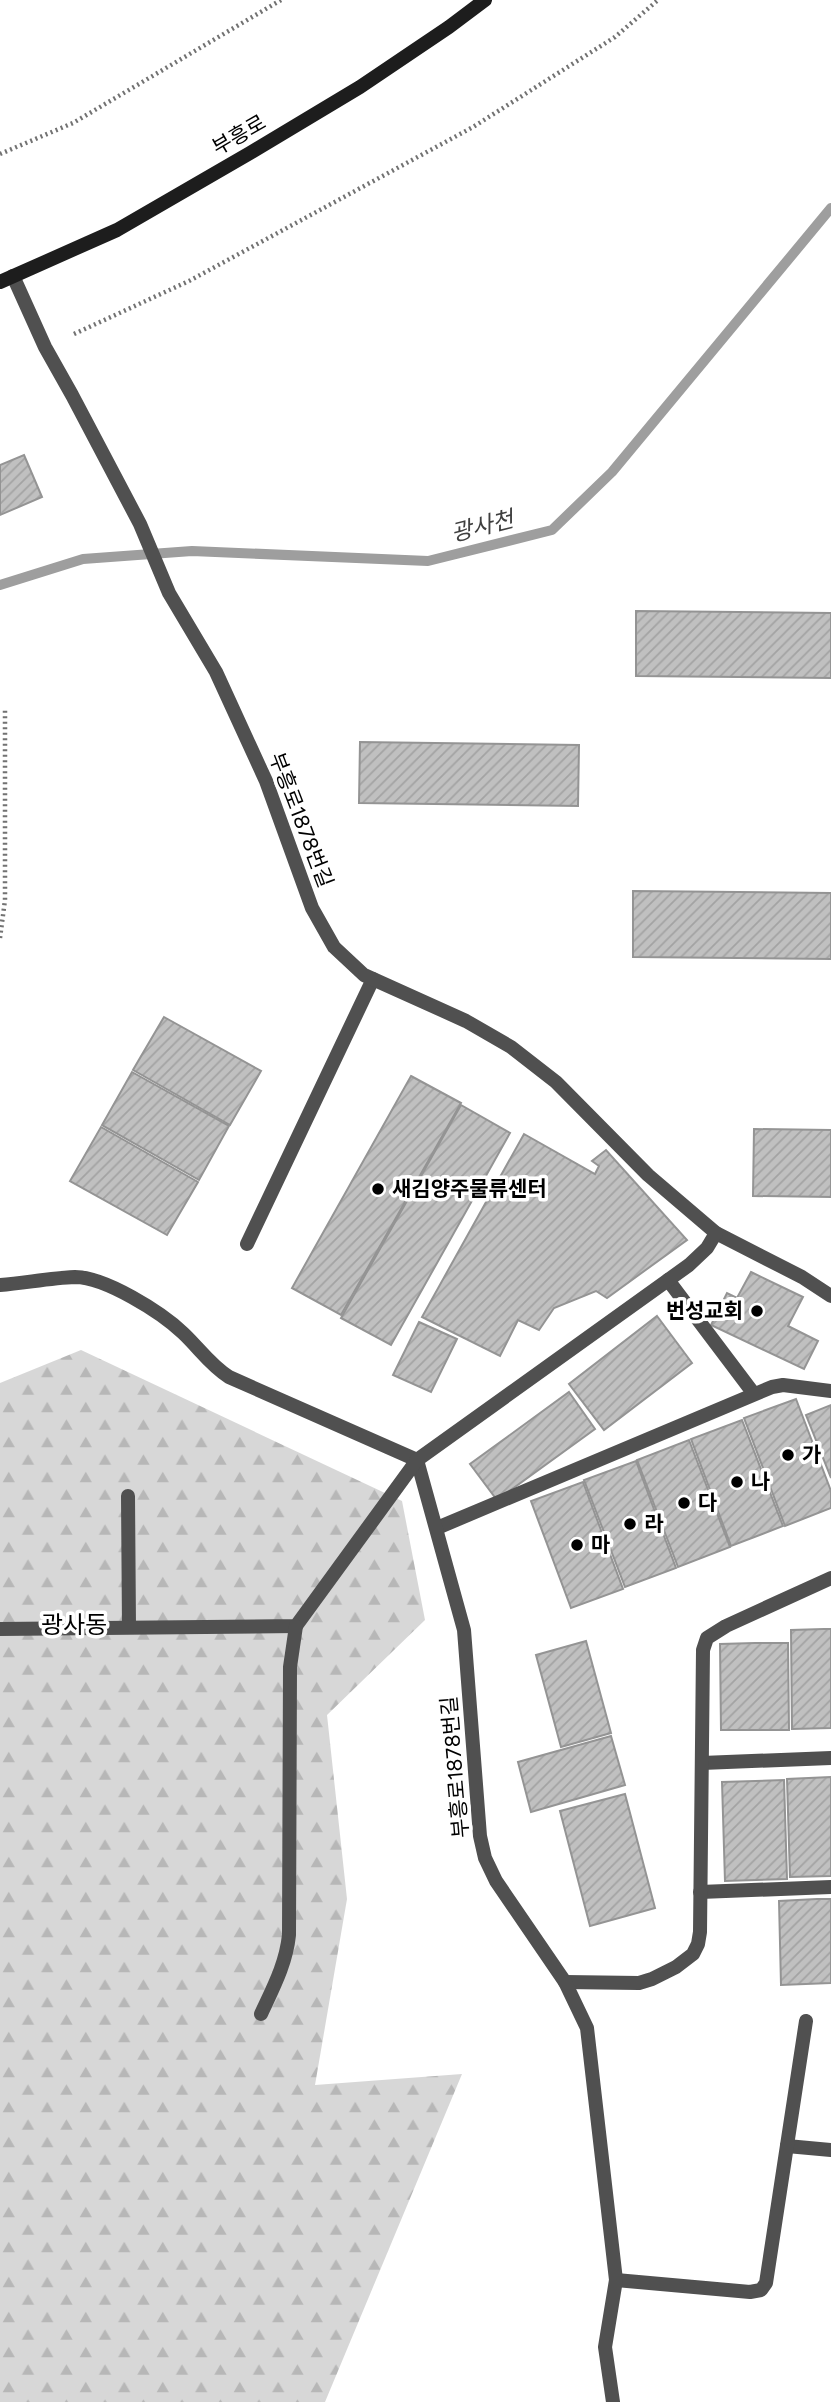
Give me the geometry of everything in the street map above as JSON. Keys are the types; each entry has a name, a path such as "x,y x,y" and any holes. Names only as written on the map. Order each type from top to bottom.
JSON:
{"main road":[{"name":"부흥로","path":"6,279 117,230 250,153 360,87 485,0"}],"street":[{"name":"부흥로1878번길","path":"6,279 72,394 140,524 169,593 216,672 266,781 312,908 334,947 364,975 466,1020 511,1047 556,1082 648,1175 716,1233 802,1277 831,1296"},
{"path":"247,1244 373,979"},
{"path":"261,2014 281,1971 289,1935 290,1667 296,1626 417,1460 668,1280 707,1248 716,1233"},
{"path":"0,1286 77,1277 113,1286 168,1320 215,1368 229,1377 417,1460"},
{"path":"668,1280 754,1394"},
{"path":"437,1528 754,1394 783,1385 831,1391"},
{"name":"부흥로1878번길","path":"417,1460 464,1630 480,1836 485,1858 496,1881 565,1982 587,2028 616,2280 606,2347 612,2402"},
{"path":"128,1496 129,1627"},
{"path":"565,1982 639,1983 676,1967 693,1954 698,1944 703,1650 707,1638 726,1626 831,1578"},
{"path":"0,1629 296,1626"},
{"path":"702,1763 831,1758"},
{"path":"700,1892 831,1886"},
{"path":"616,2280 750,2292 761,2290 768,2273 806,2021"},
{"path":"787,2146 831,2150"}],"path":[{"path":"0,154 73,123 281,0"},
{"path":"74,334 188,281 473,127 615,37 658,0"},
{"path":"0,938 5,900 5,708"}],"green space":[{"path":"81,1350 402,1501 425,1620 327,1715 347,1899 315,2085 462,2074 325,2402 0,2402 0,1383"}],"building":[{"path":"24,455 42,497 0,515 0,465"},
{"path":"636,611 831,613 831,678 636,676"},
{"path":"360,742 579,745 578,806 359,803"},
{"path":"633,891 831,893 831,959 633,957"},
{"path":"164,1017 261,1071 230,1125 133,1070"},
{"path":"132,1072 229,1126 199,1180 102,1125"},
{"path":"411,1076 461,1103 341,1315 292,1288"},
{"path":"461,1105 510,1133 391,1345 341,1318"},
{"path":"101,1127 198,1182 167,1235 70,1181"},
{"path":"754,1129 831,1130 831,1197 753,1196"},
{"path":"524,1134 595,1174 599,1166 592,1161 606,1150 687,1240 607,1298 596,1291 554,1308 539,1330 518,1320 500,1356 422,1317"},
{"name":"번성교회","path":"751,1272 803,1297 788,1326 818,1341 804,1369 711,1325 727,1293 737,1298"},
{"path":"657,1316 692,1363 604,1430 569,1384"},
{"path":"419,1322 457,1339 431,1392 393,1375"},
{"path":"569,1392 595,1429 497,1500 470,1464"},
{"name":"가","path":"796,1399 831,1491 831,1508 785,1526 744,1418"},
{"path":"831,1405 831,1478 806,1415"},
{"name":"나","path":"742,1420 783,1526 731,1546 691,1439"},
{"name":"다","path":"689,1440 730,1547 678,1567 637,1460"},
{"name":"라","path":"636,1461 676,1568 625,1587 584,1480"},
{"name":"마","path":"583,1482 623,1589 571,1608 531,1501"},
{"path":"831,1629 831,1728 792,1729 791,1630"},
{"path":"586,1641 611,1733 561,1747 536,1655"},
{"path":"788,1643 789,1730 721,1730 720,1644"},
{"path":"611,1736 625,1785 531,1812 518,1762"},
{"path":"831,1777 831,1876 790,1877 787,1779"},
{"path":"784,1780 787,1879 725,1881 722,1782"},
{"path":"625,1794 655,1908 590,1926 560,1811"},
{"path":"831,1899 831,1983 781,1985 779,1901"}],"waterway":[{"name":"광사천","path":"0,585 83,559 192,551 428,561 552,530 612,472 831,208"}],"place":[{"name":"새김양주물류센터","path":"378,1189"},
{"name":"번성교회","path":"757,1311"},
{"name":"가","path":"788,1455"},
{"name":"나","path":"737,1482"},
{"name":"다","path":"684,1503"},
{"name":"라","path":"630,1524"},
{"name":"마","path":"577,1545"}],"district":[{"name":"광사동","path":"74,1625"}]}
